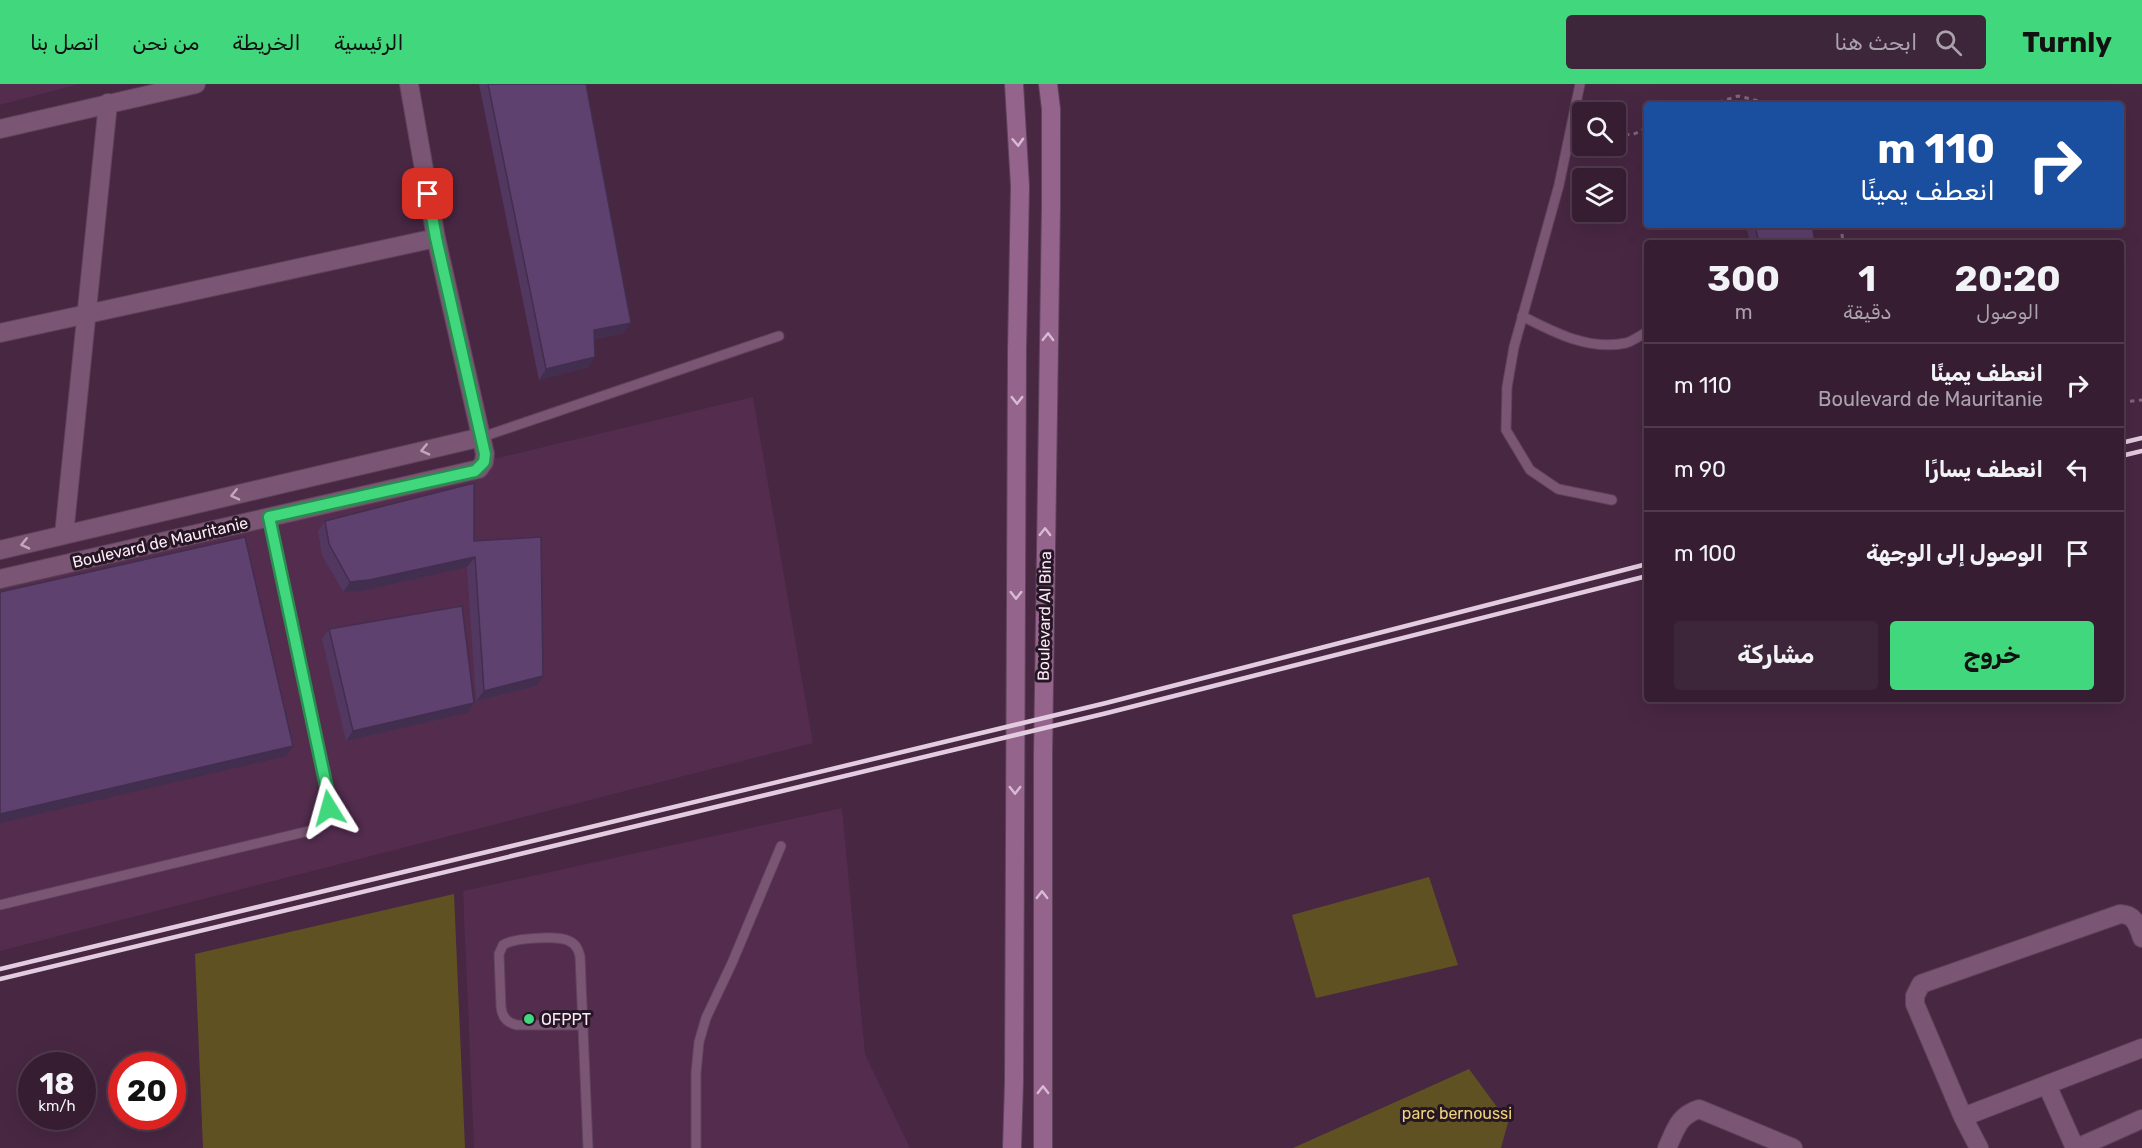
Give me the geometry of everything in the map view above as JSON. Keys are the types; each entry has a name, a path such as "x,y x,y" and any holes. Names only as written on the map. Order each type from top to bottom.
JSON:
{"main road":[{"name":"Boulevard Al Bina","path":"1012,1148 1020,186 1014,84"},
{"name":"Boulevard Al Bina","path":"1043,1148 1043,780 1051,205 1051,108 1048,84"}],"street":[{"path":"0,129 196,84"},
{"path":"409,84 436,238 484,446"},
{"path":"64,535 108,104"},
{"path":"0,333 436,238"},
{"name":"Boulevard de Mauritanie","path":"0,550 484,446 484,462 475,471 0,579"},
{"path":"1979,1148 1963,1117 1916,1004 1915,996 1921,984 2120,914 2132,917 2137,923 2142,938"},
{"path":"1963,1117 2142,1048"},
{"path":"2047,1085 2076,1148 2142,1119"},
{"path":"1667,1148 1680,1120 1688,1113 1700,1109 1793,1148"}],"lane":[{"path":"1580,84 1559,185 1514,347 1508,387 1506,430 1530,470 1558,489 1612,500"},
{"path":"1522,316 1559,335 1595,343 1627,343 1644,334"},
{"path":"484,446 779,336"},
{"path":"0,905 313,830 326,817 329,799 269,517"},
{"path":"696,1148 696,1073 699,1042 706,1018 732,963 781,846"},
{"path":"582,1025 517,1025 507,1022 501,1007 499,954 504,945 515,940 560,938 576,946 580,956 588,1148"}],"path":[{"path":"1719,102 1738,96 1763,102"},
{"path":"1626,134 1632,135 1644,129"},
{"path":"2124,402 2142,400"}],"shaded area":[{"path":"0,84 79,84 0,105"},
{"path":"753,397 813,743 0,951 0,577"},
{"path":"842,808 865,1054 910,1148 474,1148 463,891"}],"green space":[{"path":"1429,877 1458,965 1316,998 1292,915"},
{"path":"454,894 465,1148 203,1148 195,954"},
{"name":"parc bernoussi","path":"1469,1069 1508,1122 1501,1148 1293,1148"}],"building":[{"path":"488,84 586,84 631,323 594,330 595,357 546,369"},
{"path":"1756,228 1812,228 1814,240 1758,240"},
{"path":"474,483 474,541 541,537 543,676 484,691 475,557 350,582 329,544 325,521"},
{"path":"245,537 293,746 0,814 0,592"},
{"path":"462,606 474,703 353,731 329,629"}],"railway":[{"path":"2124,442 2142,438"},
{"path":"2124,455 2142,451"},
{"path":"0,969 1106,703 1644,565"},
{"path":"0,979 1107,713 1644,577"}],"place":[{"name":"OFPPT","path":"529,1019"}],"route":[{"path":"329,808 329,799 269,517 475,471 484,462 485,454 428,194"}]}
